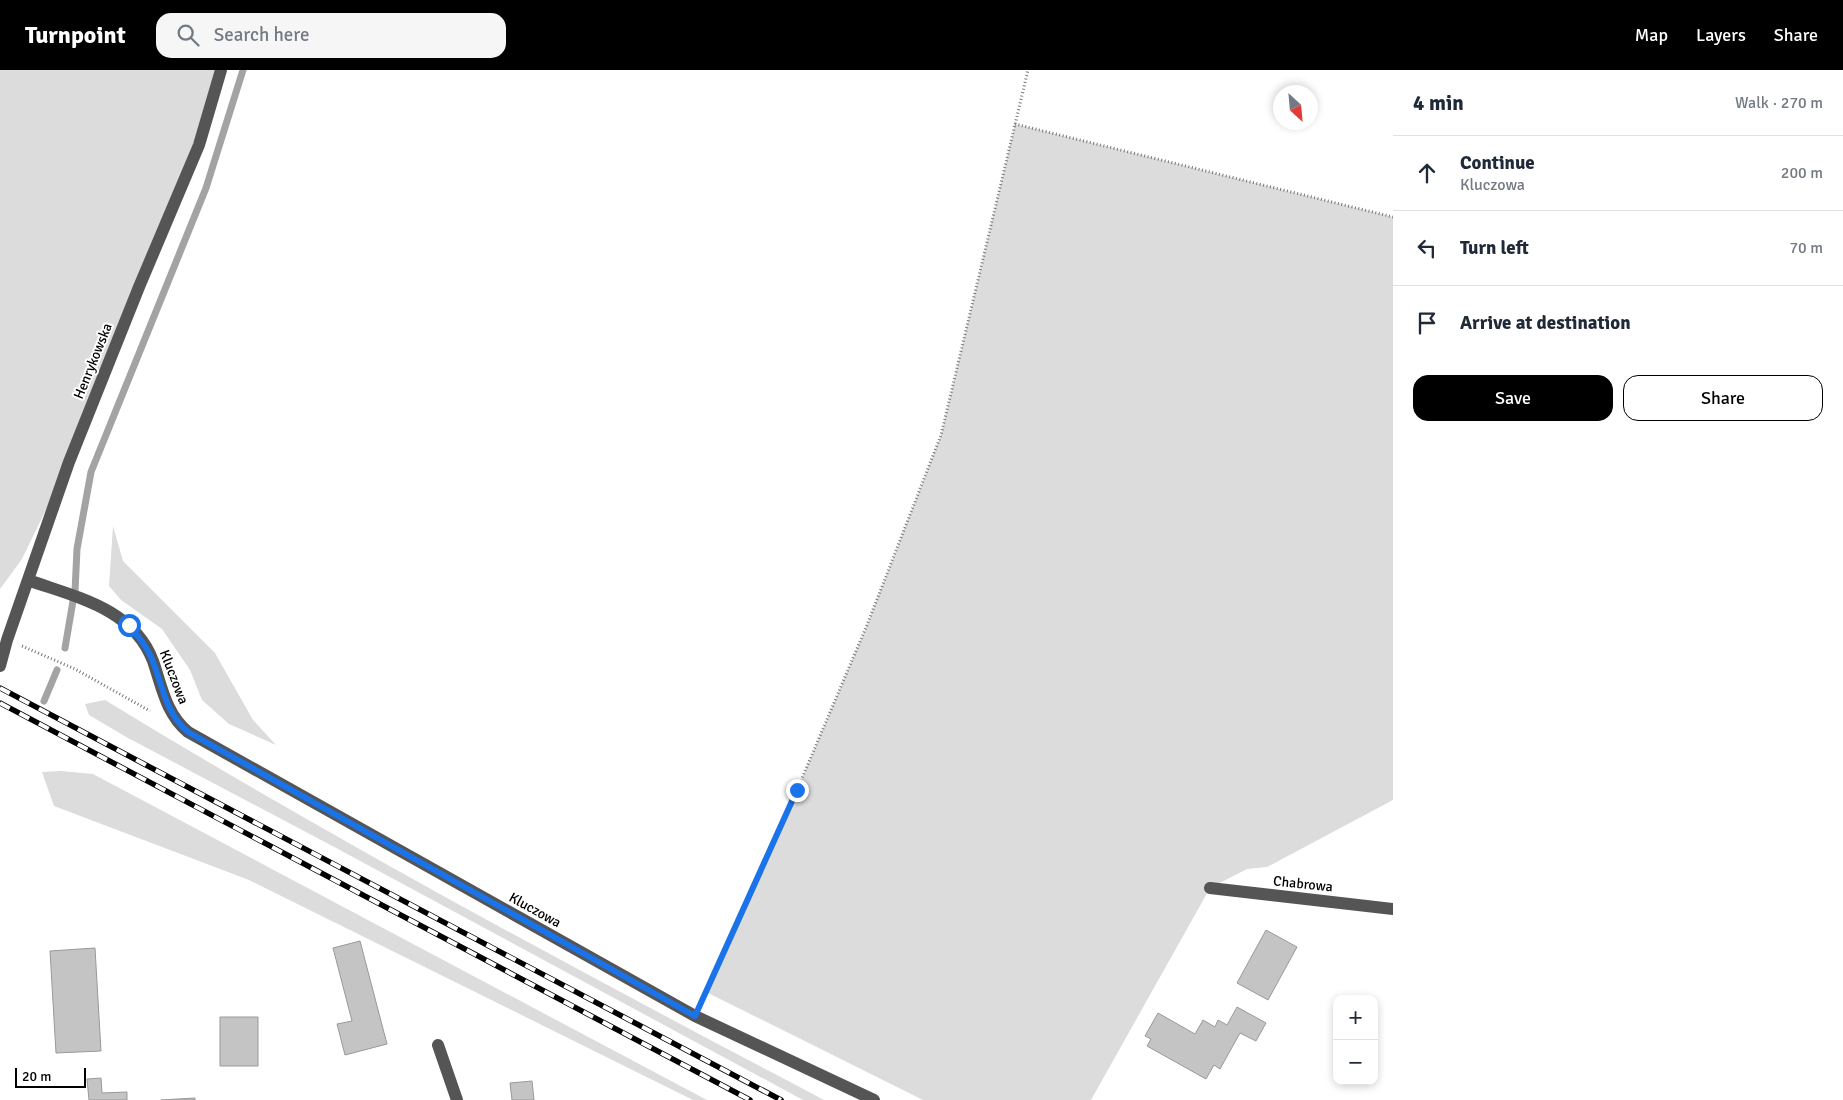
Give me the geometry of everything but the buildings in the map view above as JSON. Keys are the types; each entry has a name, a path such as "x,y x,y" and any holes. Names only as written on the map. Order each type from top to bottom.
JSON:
{"street":[{"name":"Henrykowska","path":"0,666 7,640 73,452 135,296 199,146 221,70"},
{"name":"Kluczowa","path":"28,580 108,610 129,625 145,645 152,659 171,713 181,727 188,732 695,1016 874,1100"},
{"name":"Chabrowa","path":"1210,888 1393,909"},
{"path":"438,1045 457,1100"}],"path":[{"path":"695,1016 812,756 867,625 941,434 1028,70"},
{"path":"1015,124 1393,217"},
{"path":"7,640 75,669 153,713"}],"shaded area":[{"path":"0,70 221,70 69,462 22,559 0,589"},
{"path":"1015,124 1393,217 1393,800 1267,867 1247,869 1210,888 1091,1100 923,1100 706,992 797,790 867,625 941,435"},
{"path":"113,526 123,561 215,653 253,720 276,745 229,724 202,700 190,670 162,629 121,600 109,586"},
{"path":"105,700 371,856 551,955 824,1100 803,1100 128,738 89,715 85,704"},
{"path":"61,771 93,774 707,1100 693,1100 249,880 54,806 42,772"}],"waterway":[{"path":"75,591 77,549 91,472 206,188 243,70"},
{"path":"65,648 73,601"},
{"path":"44,701 57,670"}],"railway":[{"path":"0,688 781,1100"},
{"path":"0,703 750,1100"}],"route":[{"path":"129,625 145,645 152,659 171,713 181,727 188,732 695,1016 797,790"}]}
